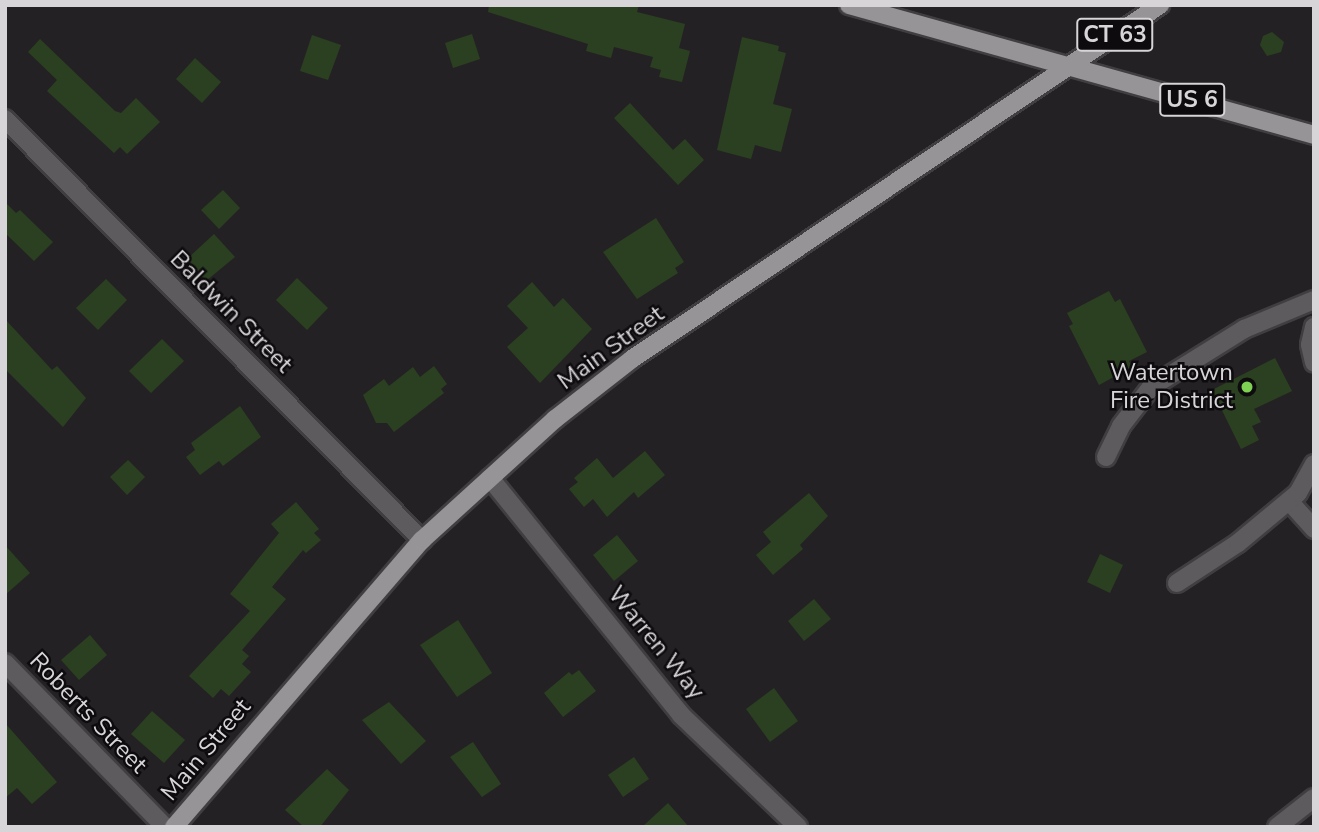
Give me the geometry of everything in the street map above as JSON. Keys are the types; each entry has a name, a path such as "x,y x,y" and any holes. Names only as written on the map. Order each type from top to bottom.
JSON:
{"main road":[{"name":"US 6","path":"849,5 1314,135"},
{"name":"Main Street","path":"174,827 422,540 555,419 632,359 1160,5"}],"street":[{"name":"Baldwin Street","path":"5,119 422,540"},
{"path":"1106,457 1121,426 1151,387 1244,329 1314,300"},
{"path":"1314,327 1310,345 1314,363"},
{"path":"1177,583 1289,500 1314,464"},
{"name":"Warren Way","path":"490,478 681,715 798,827"},
{"path":"1289,500 1314,529"},
{"name":"Roberts Street","path":"5,663 165,827"},
{"path":"1274,826 1314,798"}],"building":[{"path":"489,5 639,5 637,12 685,24 679,48 690,51 682,82 659,77 661,70 650,67 653,57 614,47 611,58 586,51 588,44 488,12"},
{"path":"1272,32 1284,42 1281,52 1267,56 1260,45 1263,36"},
{"path":"472,34 480,59 453,68 445,43"},
{"path":"312,35 341,45 328,80 300,71"},
{"path":"742,37 779,46 778,51 786,53 773,104 792,109 781,152 755,145 751,159 717,150"},
{"path":"40,39 115,111 121,113 136,98 160,122 127,154 120,147 114,153 47,91 57,80 28,52"},
{"path":"195,58 221,82 202,103 176,79"},
{"path":"630,103 673,150 685,139 704,160 678,185 614,118"},
{"path":"223,190 240,208 219,229 201,210"},
{"path":"5,202 16,213 20,210 53,242 34,261 5,233"},
{"path":"656,218 684,262 675,268 678,273 637,299 603,252"},
{"path":"214,234 235,257 206,281 187,259"},
{"path":"297,278 328,308 307,330 276,300"},
{"path":"106,279 127,300 98,330 76,308"},
{"path":"532,282 554,307 563,298 592,329 540,383 507,347 528,328 507,306"},
{"path":"1109,291 1115,302 1120,299 1147,352 1129,361 1132,367 1099,385 1069,326 1073,324 1067,313"},
{"path":"5,319 52,370 57,366 86,398 63,427 5,369"},
{"path":"162,339 184,361 151,393 129,371"},
{"path":"1275,358 1292,391 1254,409 1261,422 1252,426 1259,440 1241,449 1212,390"},
{"path":"434,366 447,384 441,389 444,393 394,432 387,423 376,423 363,395 384,379 389,386 413,367 420,377"},
{"path":"240,406 261,437 223,466 219,461 200,475 186,457 195,450 191,443"},
{"path":"645,451 665,475 638,498 634,492 607,517 593,499 584,507 569,489 578,482 574,478 597,458 613,478"},
{"path":"128,460 145,477 127,495 110,477"},
{"path":"809,493 828,516 800,545 803,549 773,575 756,555 771,542 763,532"},
{"path":"296,502 319,529 314,533 321,540 306,553 303,550 272,587 286,599 242,650 249,656 242,664 251,672 229,696 221,689 213,698 189,676 250,611 230,594 279,533 271,524"},
{"path":"617,535 638,561 614,581 593,555"},
{"path":"5,545 30,573 5,595"},
{"path":"1100,554 1123,565 1110,593 1087,582"},
{"path":"814,599 831,619 804,641 788,621"},
{"path":"458,620 492,673 457,697 420,645"},
{"path":"90,635 107,655 79,680 61,660"},
{"path":"579,670 596,691 563,717 544,693 569,672 572,675"},
{"path":"774,688 798,721 770,742 746,709"},
{"path":"389,702 426,741 401,764 362,720"},
{"path":"152,711 185,740 164,763 131,734"},
{"path":"5,723 57,782 32,804 17,788 5,798"},
{"path":"473,742 501,784 482,797 450,757"},
{"path":"634,757 649,779 623,797 608,775"},
{"path":"327,769 349,790 320,827 304,827 285,810"},
{"path":"668,803 689,827 642,827"}],"place":[{"name":"Watertown Fire District","path":"1247,387"}]}
